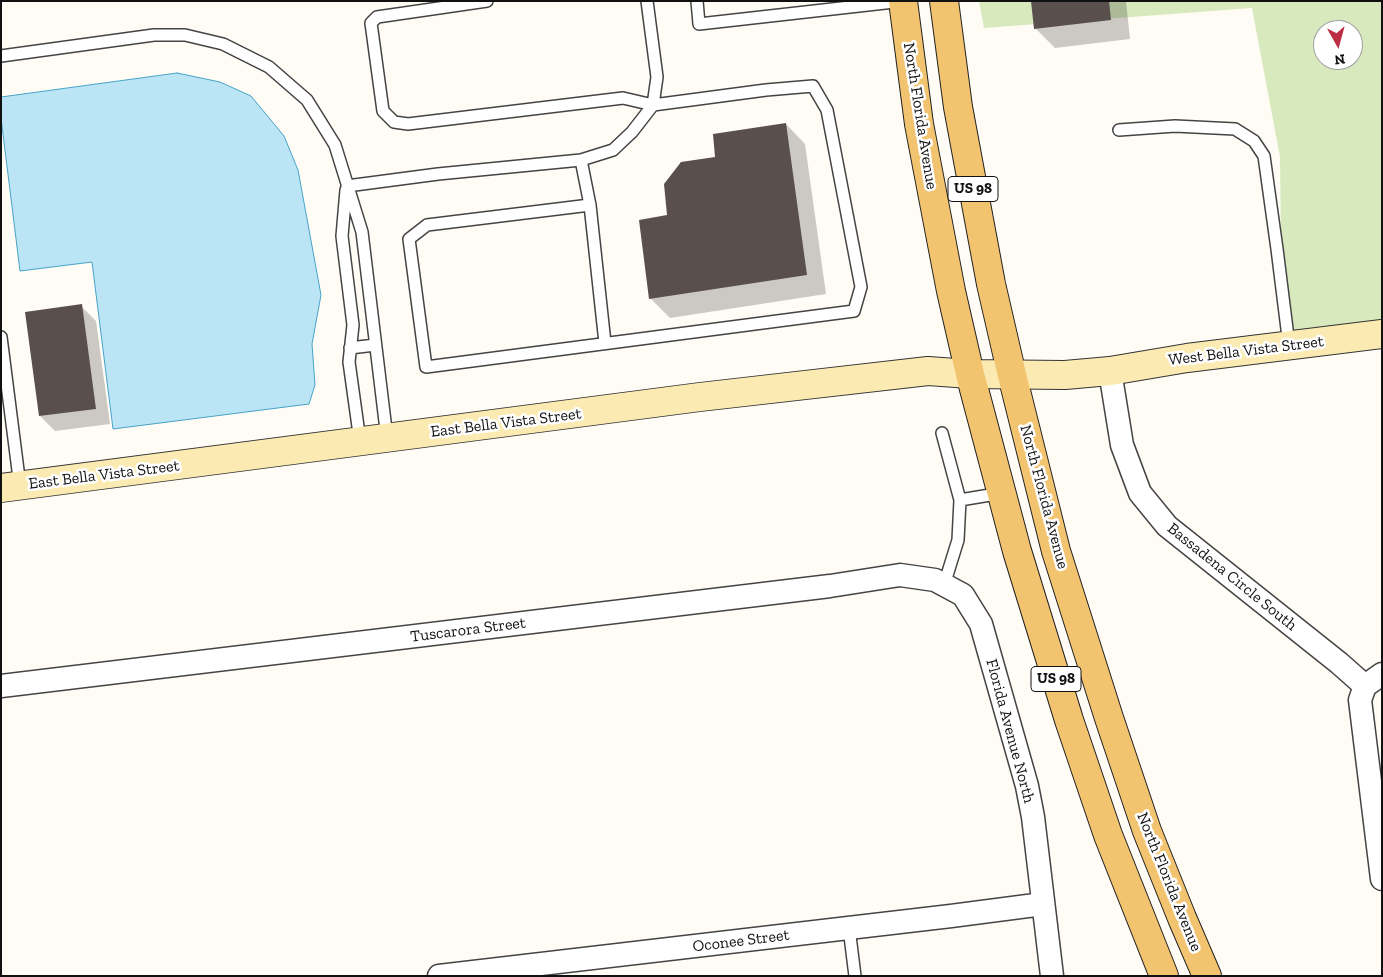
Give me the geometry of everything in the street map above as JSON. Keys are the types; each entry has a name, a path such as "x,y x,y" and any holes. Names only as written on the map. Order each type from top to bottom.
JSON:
{"main road":[{"name":"North Florida Avenue","path":"903,1 919,124 951,291 970,374 1002,494 1069,720 1108,835 1164,976"},
{"name":"North Florida Avenue","path":"944,1 958,107 991,284 1056,551 1147,831 1207,976"}],"street":[{"name":"West Bella Vista Street","path":"1012,374 1065,375 1110,371 1187,358 1382,334"},
{"name":"East Bella Vista Street","path":"10,487 700,397 928,371 1012,374"},
{"name":"Bassadena Circle South","path":"1110,371 1122,445 1140,493 1167,526 1338,663 1373,680"},
{"name":"Tuscarora Street","path":"1,686 820,587 900,575 939,583"},
{"name":"Florida Avenue North","path":"939,583 963,596 981,624 1028,786 1043,904"},
{"path":"1373,680 1360,700 1382,878"},
{"path":"1043,904 1052,976"},
{"name":"Oconee Street","path":"439,976 1043,904"}],"lane":[{"path":"487,1 377,16 372,23 383,112 394,122 408,124 623,98 653,105 757,91 814,86 828,110 861,287 854,311 426,367 409,239 427,225 590,205"},
{"path":"347,186 438,174 581,160 613,150 632,132 653,105 657,77 647,1"},
{"path":"696,1 699,24 903,1"},
{"path":"1,56 154,35 186,35 223,44 269,67 307,100 335,145 362,232 375,345 373,440"},
{"path":"1119,130 1175,126 1235,129 1254,141 1264,156 1289,346"},
{"path":"581,160 590,205 605,343"},
{"path":"347,186 342,236 353,325 349,362 373,440"},
{"path":"1,337 10,487"},
{"path":"350,348 375,345"},
{"path":"939,583 958,540 960,500 942,433"},
{"path":"960,500 1002,494"},
{"path":"850,928 856,976"}],"green space":[{"path":"979,1 1382,1 1382,320 1282,333 1280,157 1252,8 984,28"}],"water":[{"path":"177,73 220,82 251,96 284,136 298,170 321,295 312,344 315,385 309,404 113,429 92,262 20,271 1,118 1,97"}],"building":[{"path":"1031,1 1109,1 1111,20 1034,29"},
{"path":"786,123 807,275 649,299 639,220 667,215 664,184 681,162 715,157 713,134"},
{"path":"82,304 96,409 39,416 25,312"}]}
